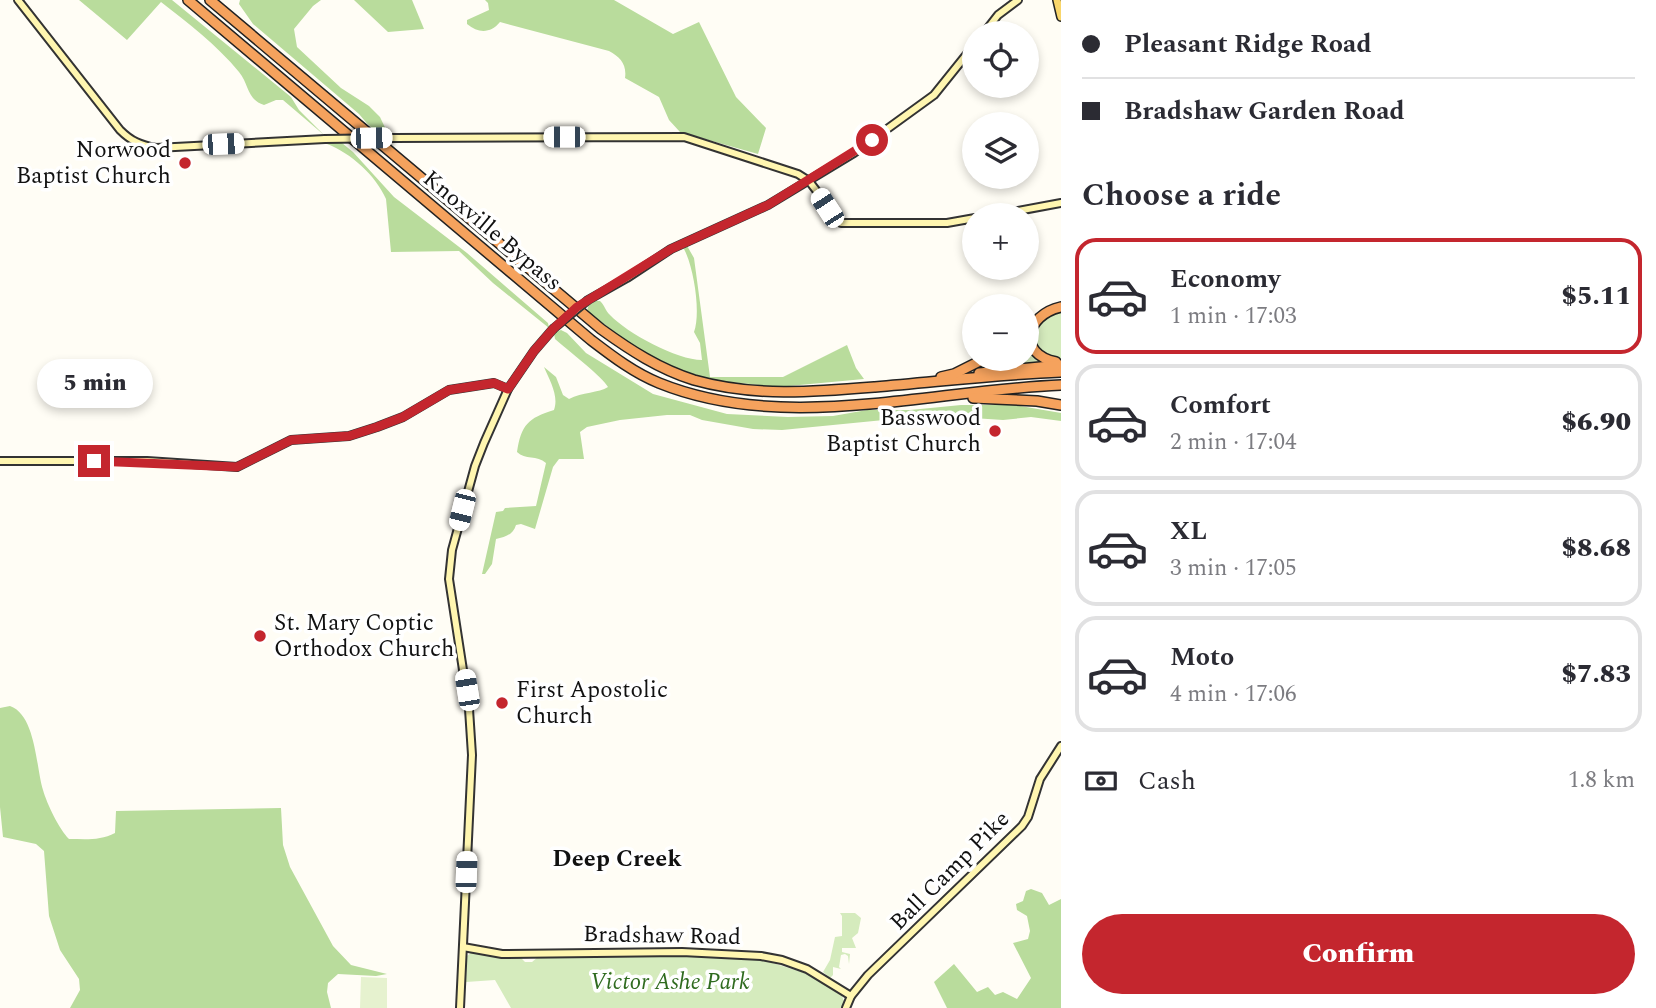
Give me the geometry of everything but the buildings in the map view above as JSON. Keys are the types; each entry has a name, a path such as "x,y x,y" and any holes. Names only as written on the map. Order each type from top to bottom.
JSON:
{"highway":[{"name":"Knoxville Bypass","path":"188,0 591,340 624,364 656,382 691,394 763,407 825,406 1061,385"},
{"name":"Knoxville Bypass","path":"210,0 601,329 630,351 659,366 704,382 762,392 823,391 1061,372"},
{"path":"220,0 246,31"},
{"path":"1039,310 1061,301"},
{"path":"1061,307 1038,317 1030,333 1037,353 1061,364"},
{"path":"937,378 1061,364"},
{"path":"900,385 962,370"},
{"path":"932,398 1037,401 1061,405"}],"main road":[{"path":"1058,0 1061,17"}],"street":[{"path":"18,0 120,130 130,140 142,146 156,148 325,139 684,137 798,174 809,181 841,223 947,223 962,220"},
{"path":"993,21 1018,0"},
{"path":"460,1008 472,740 451,595 450,564 475,466 508,389 553,329 588,300 671,249 768,205 853,153 934,95 962,60"},
{"path":"1039,207 1061,203"},
{"path":"0,461 147,461 237,467 291,440 349,436 377,427 403,417 449,390 494,383 508,389"},
{"name":"Ball Camp Pike","path":"846,1008 851,996 868,975 1022,826 1028,817 1040,779 1061,747"},
{"name":"Bradshaw Road","path":"463,947 502,954 681,952 761,956 807,969 851,996"}],"green space":[{"path":"79,0 172,0 291,97 299,110 324,135 283,100 264,105 258,103 230,62 161,2 127,40"},
{"path":"240,0 321,0 294,29 297,47 341,88 369,106 380,117 388,134 371,127 253,24 239,4"},
{"path":"354,0 412,0 424,29 388,32"},
{"path":"485,0 614,0 673,34 699,22 736,97 766,128 758,154 680,132 669,120 659,97 625,78 622,62 609,51 500,22 485,31 471,27 467,20 489,10"},
{"path":"342,143 353,152 394,197 467,253 548,323 549,328 493,283 459,251 391,252 386,199 382,190 362,166 327,144"},
{"path":"686,244 694,258 710,377 783,377 847,345 856,368 864,379 778,387 711,380 641,352 587,311 589,304 600,301 618,322 640,337 679,356 702,360 700,343 694,332 697,302 691,267 684,249"},
{"path":"1061,303 1039,324 1039,312"},
{"path":"1061,309 1061,361 1048,357 1039,348 1039,323"},
{"path":"561,330 586,353 653,394 727,414 833,416 867,410 1015,405 1061,413 1061,421 1031,417 1003,420 973,418 955,423 951,414 945,414 782,430 753,429 702,420 690,415 667,415 587,427 580,432 584,459 559,459 553,467 535,529 516,525 511,533 496,539 492,564 485,574 482,574 496,512 505,508 536,506 546,463 517,452 527,424 554,410 555,394 544,367 556,377 563,395 569,399 608,387 555,339 554,333"},
{"path":"1039,352 1046,362 1039,363"},
{"path":"10,706 19,711 30,731 45,796 57,823 69,839 98,838 115,833 116,811 281,808 283,845 290,867 333,946 351,965 387,974 338,974 328,983 331,1008 70,1008 80,990 79,979 60,950 49,916 44,851 36,844 3,837 0,807 0,708"},
{"path":"1031,889 1042,893 1049,905 1061,899 1061,1008 947,1008 934,982 954,964 977,992 988,987 995,995 1003,992 1017,999 1031,978 1013,943 1028,939 1030,931 1027,916 1017,910 1016,904 1023,901 1026,891"},
{"path":"840,913 855,913 861,918 858,933 852,938 856,948 842,948 842,952 850,954 849,964 848,956 841,955 841,969 833,967 833,975 830,978 823,972 830,960 835,937 842,936"},
{"name":"Victor Ashe Park","path":"472,952 495,957 521,958 525,962 532,962 538,957 681,955 763,960 808,974 842,996 844,1001 842,1008 511,1008 495,980 466,982 467,956"},
{"path":"361,977 387,978 387,1008 360,1008"}],"place":[{"name":"Norwood Baptist Church","path":"185,163"},
{"name":"Basswood Baptist Church","path":"995,431"},
{"name":"St. Mary Coptic Orthodox Church","path":"260,636"},
{"name":"First Apostolic Church","path":"502,703"}],"district":[{"name":"Deep Creek","path":"617,859"}],"route":[{"path":"94,461 147,461 187,466 237,467 291,440 349,436 377,427 403,417 449,390 494,383 508,389 534,351 577,307 671,249 768,205 872,140"}]}
